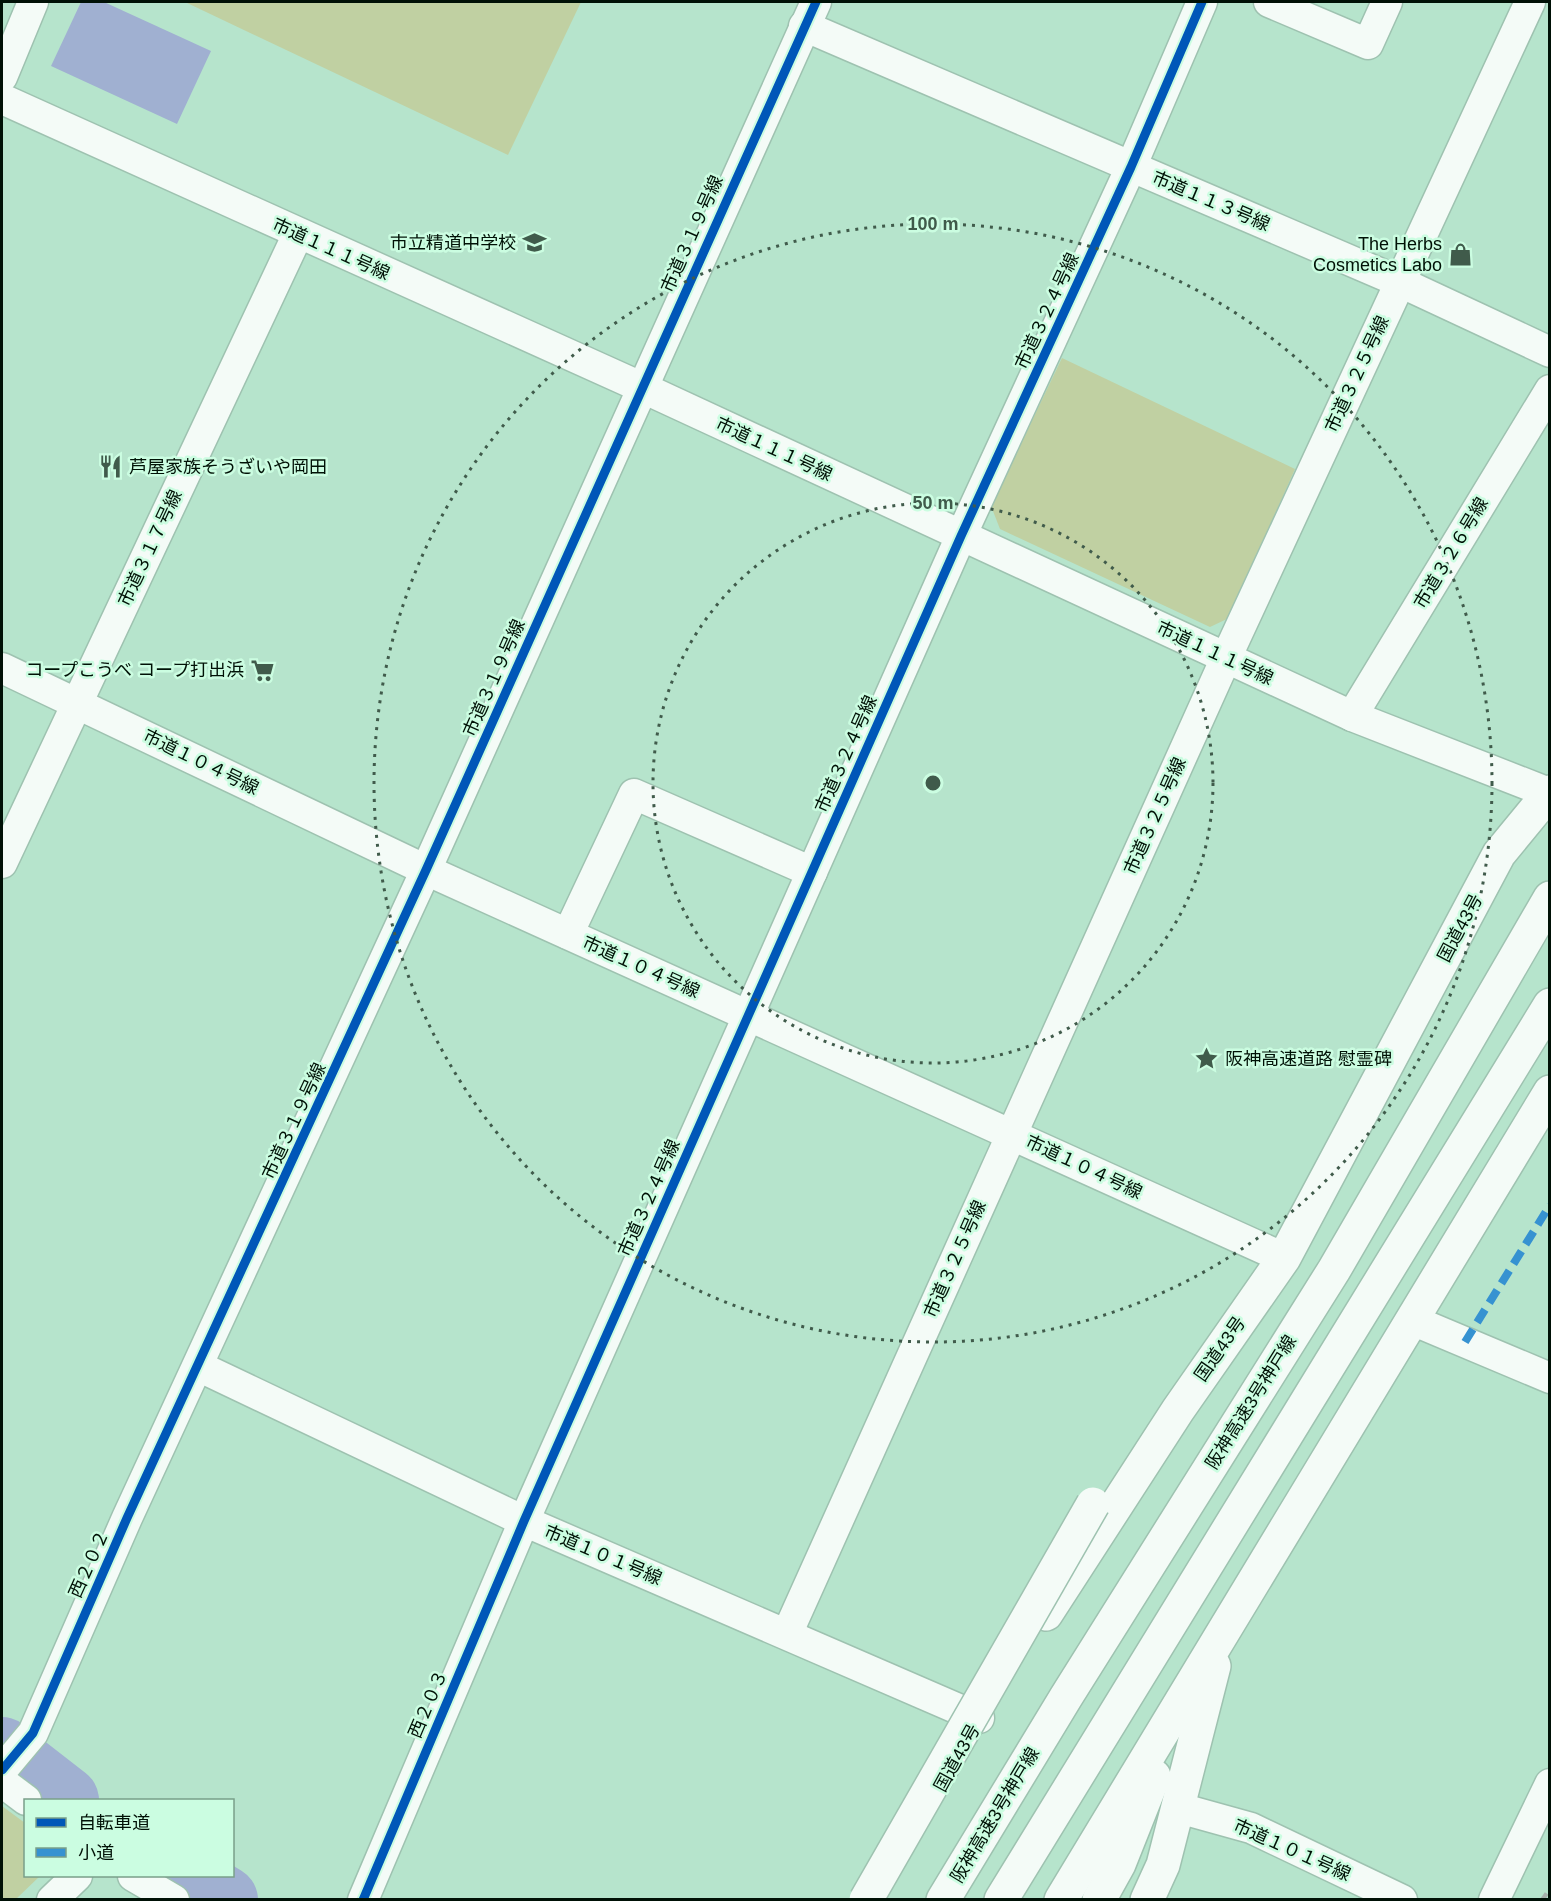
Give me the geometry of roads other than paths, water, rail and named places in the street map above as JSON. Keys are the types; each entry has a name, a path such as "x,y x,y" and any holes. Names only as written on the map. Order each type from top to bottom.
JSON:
{"highway":[{"name":"国道43号","path":"877,1899 979,1718 1178,1410 1284,1258 1499,854 1549,793"},
{"name":"阪神高速3号神戸線","path":"943,1899 1066,1697 1334,1270 1550,898"},
{"path":"1001,1899 1112,1714 1550,1005"},
{"path":"1061,1899 1550,1092"},
{"path":"866,1899 1093,1504 1284,1258"},
{"path":"1147,1899 1163,1865 1179,1808 1221,1635"},
{"path":"1099,1899 1119,1864 1192,1683"}],"street":[{"path":"2,77 33,2"},
{"name":"市道３２４号線","path":"524,1521 961,536 1131,167 1202,2"},
{"path":"1269,2 1368,44 1387,2"},
{"name":"市道３２５号線","path":"787,1634 1227,658 1530,2"},
{"name":"市道１１３号線","path":"810,14 1131,167 1400,282 1550,352"},
{"name":"市道３１９号線","path":"200,1367 810,14"},
{"name":"市道１１１号線","path":"2,99 641,387 1352,716 1549,793"},
{"name":"市道３１７号線","path":"2,863 298,234"},
{"name":"市道３２６号線","path":"1352,716 1550,390"},
{"name":"市道１０４号線","path":"2,668 426,870 1284,1258"},
{"path":"568,934 634,794 812,872"},
{"path":"1412,1320 1550,1378"},
{"name":"市道１０１号線","path":"200,1367 524,1521 979,1718"},
{"name":"西２０２","path":"2,1770 33,1733 128,1518 200,1367"},
{"name":"西２０３","path":"363,1899 524,1521"},
{"path":"2,1782 25,1799"},
{"path":"1494,1899 1550,1785"},
{"name":"市道１０１号線","path":"1179,1808 1251,1828 1402,1899"},
{"path":"52,1899 75,1877"},
{"path":"136,1877 174,1899"}],"water":[{"path":"81,2 104,2 211,51 177,124 51,66"}],"waterway":[{"path":"2,1751 64,1799"},
{"path":"187,1877 224,1900"}],"railway":[{"path":"1542,1900 1550,1889"}],"place":[{"name":"市立精道中学校","path":"534,243"},
{"name":"The Herbs Cosmetics Labo","path":"1460,254"},
{"name":"芦屋家族そうざいや岡田","path":"111,467"},
{"name":"コープこうべ コープ打出浜","path":"262,670"},
{"name":"阪神高速道路 慰霊碑","path":"1207,1059"}]}
